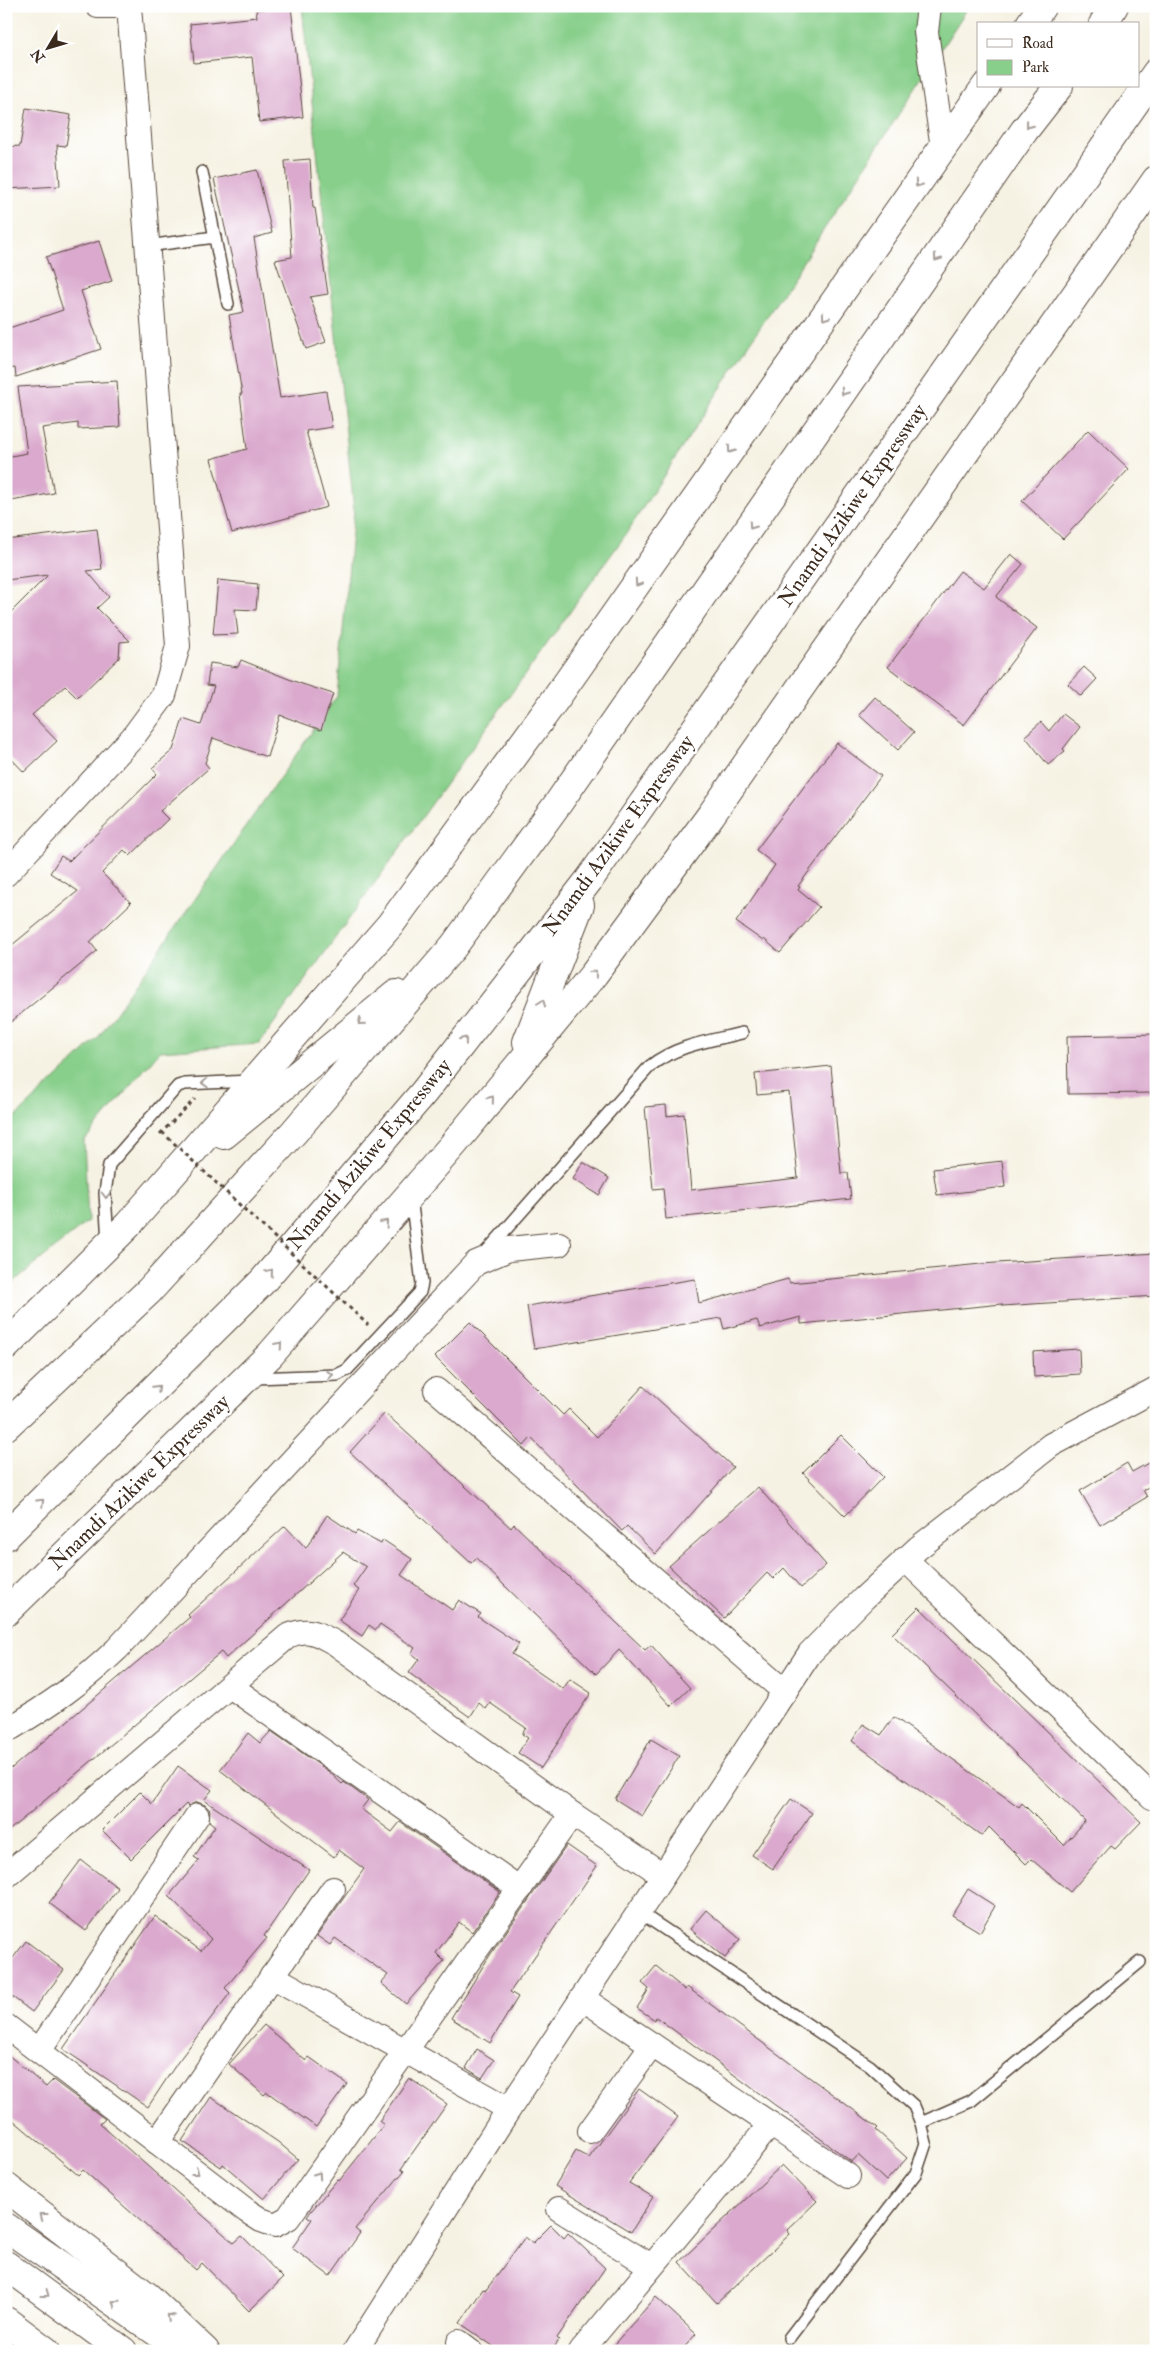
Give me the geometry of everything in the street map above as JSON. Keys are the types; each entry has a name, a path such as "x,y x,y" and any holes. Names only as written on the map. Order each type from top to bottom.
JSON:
{"main road":[{"path":"1104,22 1114,6"},
{"name":"Nnamdi Azikiwe Expressway","path":"6,1536 262,1282 424,1092 589,880 1061,207 1134,107 1156,73"},
{"path":"6,1346 108,1245 162,1186 390,925 557,697 985,88"},
{"path":"6,1426 148,1291 294,1132 453,947 560,802 1019,139 1057,88"},
{"name":"Nnamdi Azikiwe Expressway","path":"6,1612 270,1355 411,1194 594,974 711,815 1156,180"},
{"path":"519,1065 589,880"},
{"path":"162,1186 453,947"},
{"path":"6,2188 147,2296 205,2351"},
{"path":"6,2227 184,2351"},
{"path":"6,2265 123,2351"},
{"path":"6,2321 46,2351"}],"street":[{"path":"98,6 115,6"},
{"path":"6,874 132,737 164,695 178,646 128,6"},
{"path":"929,6 926,32 943,148"},
{"path":"6,1731 56,1701 88,1677 117,1649 476,1263 508,1249 560,1244"},
{"path":"355,2351 509,2109 810,1653 906,1560 1051,1445 1156,1388"},
{"path":"436,1390 785,1692"},
{"path":"906,1560 1152,1797"},
{"path":"6,1876 288,1636 300,1631 315,1632 335,1643 572,1814 663,1875"},
{"path":"230,1686 520,1888"},
{"path":"6,2026 247,2211 261,2220 275,2225 288,2218 572,1814"},
{"path":"39,2051 197,1816"},
{"path":"157,2142 333,1889"},
{"path":"272,1976 509,2109"},
{"path":"582,1998 848,2176"},
{"path":"590,2131 652,2045"},
{"path":"581,2351 771,2124"},
{"path":"559,2209 651,2266"}],"lane":[{"path":"202,172 228,304"},
{"path":"147,246 215,237"},
{"path":"476,1263 650,1066 664,1055 679,1049 742,1033"},
{"path":"108,1245 105,1193 109,1165 178,1086 254,1080"},
{"path":"247,1378 336,1375 347,1370 420,1292 422,1283 411,1194"},
{"path":"639,1912 870,2066 914,2106 922,2123 926,2143 916,2172 789,2338"},
{"path":"922,2123 971,2101 1140,1962"}],"path":[{"path":"155,1139 202,1092"},
{"path":"162,1132 368,1325"}],"green space":[{"path":"302,6 969,6 624,537 259,1044 160,1051 84,1141 88,1221 6,1288 6,1126 98,1038 337,696 354,510"}],"building":[{"path":"291,6 303,117 259,122 252,57 194,63 190,24 257,17 256,10"},
{"path":"26,108 71,115 66,146 57,145 60,186 6,189 6,147 20,146"},
{"path":"310,159 313,208 315,208 328,294 310,297 326,342 306,349 275,260 292,257 285,161"},
{"path":"257,170 272,233 254,238 280,398 326,391 332,427 306,431 327,507 232,533 211,459 247,449 240,394 242,394 229,315 244,312 214,179"},
{"path":"99,241 112,281 81,291 101,349 16,377 15,368 6,369 6,329 63,310 46,257"},
{"path":"117,381 120,427 78,429 78,423 42,428 54,493 6,502 6,457 27,453 18,387"},
{"path":"1088,430 1129,469 1063,539 1022,501"},
{"path":"97,529 102,569 87,571 109,597 97,608 130,641 120,642 119,658 77,698 65,686 32,715 57,741 24,772 6,753 6,617 48,575 6,580 6,540"},
{"path":"1011,554 1023,564 996,597 1037,628 964,725 888,667 960,571 984,588"},
{"path":"218,580 258,584 256,610 235,609 238,634 213,635"},
{"path":"241,660 333,694 321,730 280,715 267,757 213,738 205,763 209,768 160,811 168,819 130,856 124,850 102,873 131,903 90,942 97,951 6,1026 6,950 78,891 50,873 61,856 69,861 157,774 152,768 173,750 183,719 201,725 214,686 207,685 210,663 238,667"},
{"path":"1084,667 1097,679 1081,696 1068,684"},
{"path":"875,697 914,732 898,750 859,715"},
{"path":"1063,714 1080,727 1063,749 1065,751 1048,765 1025,736 1041,722 1049,731"},
{"path":"837,743 881,776 798,886 800,887 798,890 819,907 780,953 764,939 763,941 736,922 775,865 756,850"},
{"path":"1156,1034 1156,1093 1068,1094 1067,1036"},
{"path":"831,1066 841,1173 848,1173 851,1199 666,1219 663,1188 653,1189 645,1107 666,1105 667,1116 684,1114 691,1190 798,1178 789,1092 757,1095 755,1074"},
{"path":"1002,1161 1005,1187 937,1195 933,1169"},
{"path":"583,1162 609,1178 599,1195 573,1179"},
{"path":"1156,1253 1156,1296 1002,1306 1002,1304 801,1324 801,1317 760,1328 757,1320 724,1329 721,1318 534,1349 527,1306 695,1279 699,1303 788,1279 790,1283 981,1264"},
{"path":"470,1322 563,1415 569,1409 597,1437 643,1386 733,1467 656,1554 627,1526 622,1531 531,1438 524,1446 435,1357"},
{"path":"1079,1349 1080,1374 1034,1377 1033,1352"},
{"path":"385,1413 511,1528 514,1524 645,1650 651,1645 690,1688 671,1706 619,1650 596,1674 476,1558 471,1563 350,1452"},
{"path":"841,1435 883,1477 845,1516 803,1473"},
{"path":"1150,1462 1156,1474 1156,1483 1143,1490 1147,1497 1100,1525 1080,1491 1127,1463 1132,1472"},
{"path":"758,1487 826,1565 801,1588 784,1568 773,1579 767,1573 724,1618 669,1566"},
{"path":"327,1515 355,1534 357,1531 381,1544 383,1540 412,1559 401,1575 452,1610 459,1600 481,1614 478,1617 519,1644 512,1654 563,1689 570,1679 591,1693 541,1768 518,1753 528,1738 522,1734 526,1728 490,1703 486,1709 479,1703 470,1717 409,1673 419,1659 411,1653 415,1648 380,1624 376,1630 369,1625 362,1636 339,1620 359,1590 353,1586 366,1567 343,1552 226,1658 221,1652 6,1833 6,1773 190,1617 188,1615 285,1526 306,1548"},
{"path":"919,1607 1141,1822 1115,1849 1111,1846 1070,1892 1031,1859 1026,1864 989,1827 982,1836 852,1741 863,1724 881,1735 894,1717 1019,1807 1022,1803 1064,1845 1085,1821 892,1634"},
{"path":"271,1731 328,1771 342,1784 344,1782 368,1800 361,1809 392,1832 400,1822 500,1892 472,1932 459,1922 436,1953 444,1961 406,2004 381,1983 388,1975 335,1938 330,1945 317,1936 364,1869 339,1850 334,1857 220,1770 248,1733 260,1743"},
{"path":"651,1739 679,1756 642,1816 615,1799"},
{"path":"178,1766 212,1790 204,1800 309,1870 264,1936 267,1938 225,1988 230,1993 177,2063 148,2107 63,2049 155,1916 201,1951 211,1939 169,1896 199,1860 194,1857 215,1826 209,1821 210,1810 205,1805 197,1802 188,1806 186,1804 131,1859 102,1830 140,1792 152,1804"},
{"path":"791,1799 812,1813 773,1869 752,1855"},
{"path":"567,1845 597,1866 510,1992 518,1997 490,2043 451,2018 490,1955"},
{"path":"81,1860 118,1888 86,1931 49,1903"},
{"path":"968,1889 995,1906 980,1932 952,1915"},
{"path":"706,1910 740,1939 725,1958 690,1929"},
{"path":"26,1941 64,1970 32,2012 6,1992 6,1967"},
{"path":"656,1966 685,1990 687,1987 878,2128 876,2130 907,2158 886,2181 858,2155 852,2162 656,2017 655,2020 637,2008 649,1989 642,1983"},
{"path":"264,2025 306,2061 309,2057 347,2084 316,2127 267,2092 264,2095 229,2064"},
{"path":"477,2049 494,2060 482,2078 466,2068"},
{"path":"6,2053 46,2087 53,2080 105,2119 100,2124 234,2243 242,2236 283,2278 249,2311 202,2263 196,2270 83,2170 78,2175 6,2114"},
{"path":"409,2078 447,2104 401,2169 404,2171 355,2229 360,2233 330,2276 292,2248 312,2219 307,2216 337,2180 339,2181 384,2125 379,2121"},
{"path":"639,2089 678,2117 629,2183 653,2197 631,2232 555,2186 576,2151 589,2158"},
{"path":"211,2097 278,2142 298,2159 264,2199 223,2164 221,2167 182,2141"},
{"path":"782,2165 817,2201 787,2230 790,2234 717,2303 679,2262"},
{"path":"551,2225 564,2238 568,2233 605,2268 557,2338 559,2340 552,2351 500,2351 460,2323 483,2289 486,2290 525,2237 533,2243"},
{"path":"656,2297 696,2334 681,2351 608,2351"}]}
